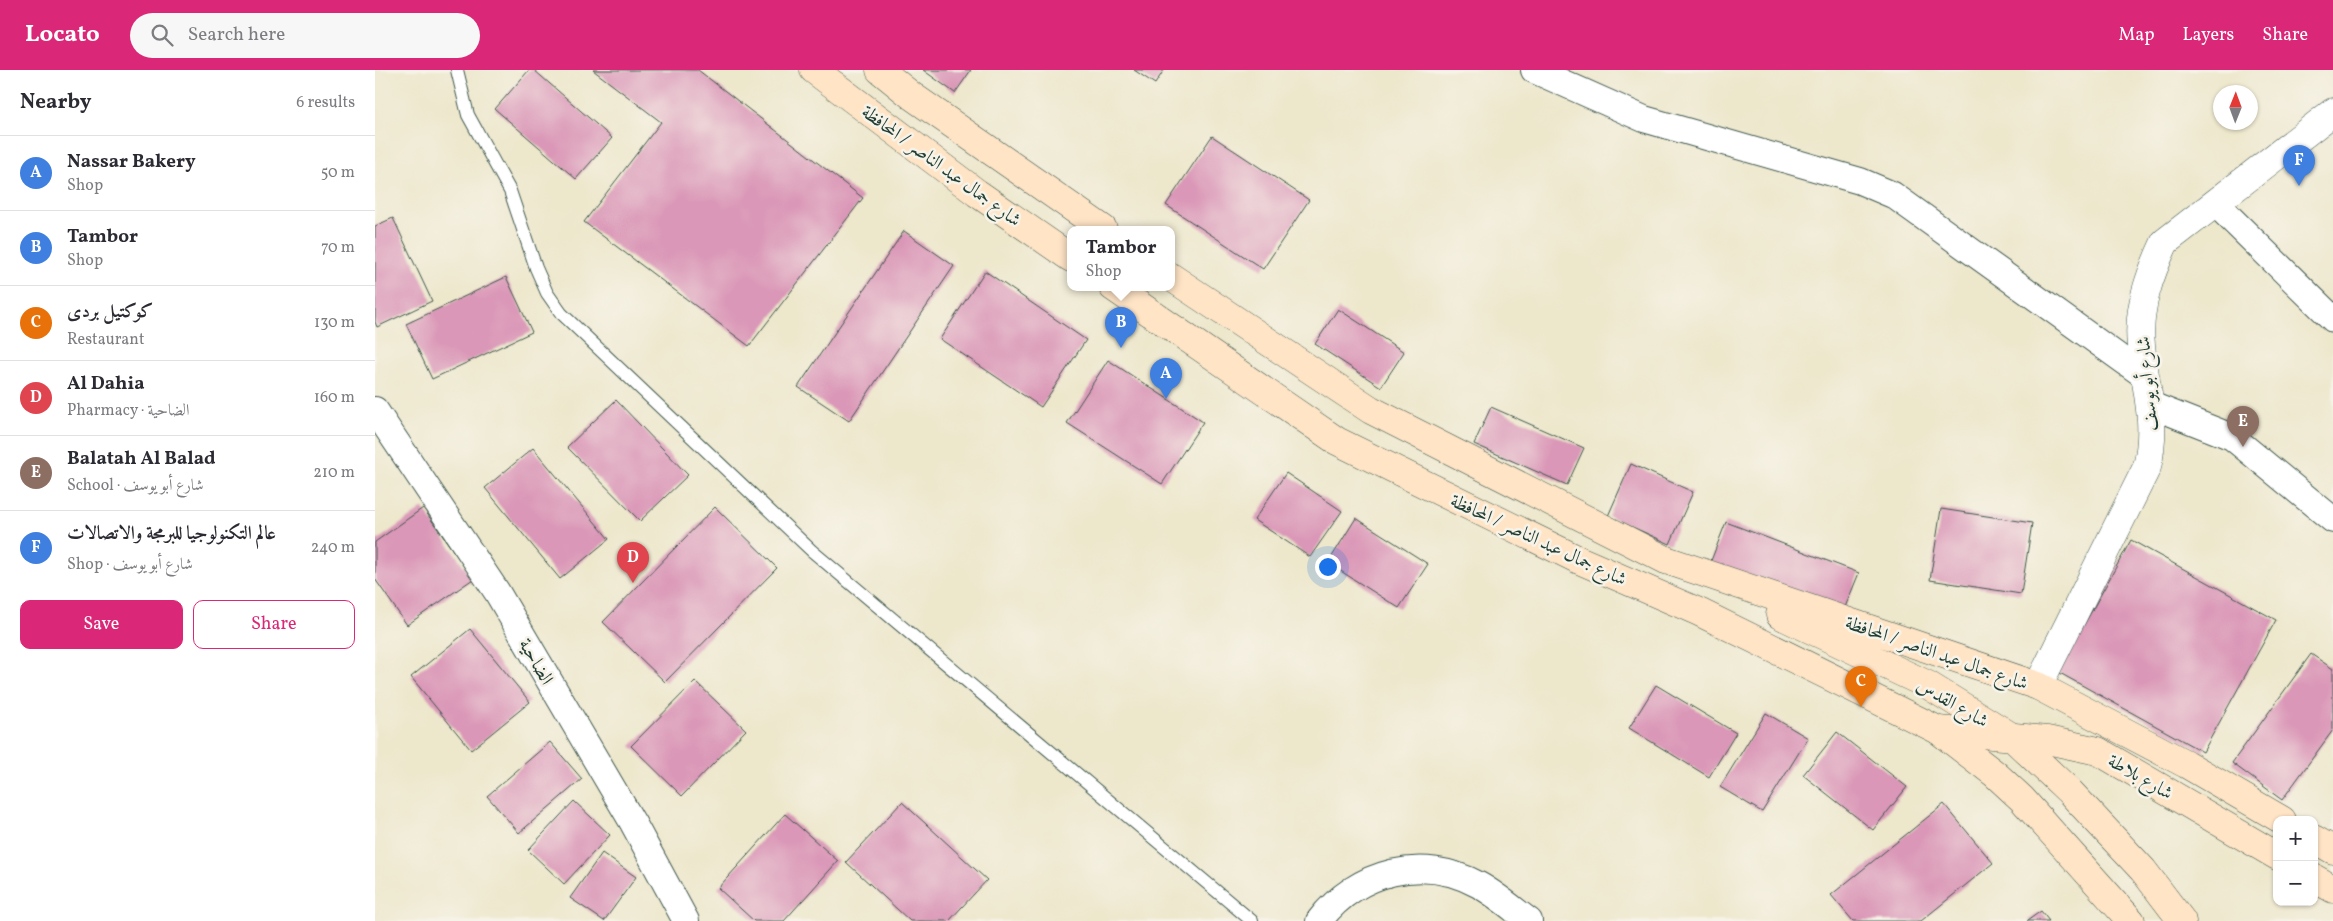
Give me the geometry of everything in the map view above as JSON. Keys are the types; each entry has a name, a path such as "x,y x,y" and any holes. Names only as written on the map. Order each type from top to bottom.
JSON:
{"main road":[{"name":"شارع جمال عبد الناصر / المحافظة","path":"814,70 977,193 1067,255"},
{"name":"شارع جمال عبد الناصر / المحافظة","path":"880,70 912,96 1099,226"},
{"name":"شارع جمال عبد الناصر / المحافظة","path":"1175,280 1371,410 1666,560 2038,686"},
{"name":"شارع جمال عبد الناصر / المحافظة","path":"1119,291 1337,441 1579,560 1699,612 1938,730 2002,736"},
{"name":"شارع القدس","path":"1666,560 1928,685 2002,736 2070,792 2136,863 2182,921"},
{"name":"شارع بلاطة","path":"2038,686 2186,764 2274,816"},
{"name":"شارع القدس","path":"1938,730 1995,774 2022,799 2131,921"},
{"name":"شارع بلاطة","path":"2002,736 2047,740 2098,751 2273,854"},
{"path":"2318,841 2333,850"},
{"path":"2318,880 2333,889"}],"street":[{"path":"1534,70 1644,119 1860,181 1893,195 2145,376"},
{"name":"شارع أبو يوسف","path":"2038,686 2147,467 2153,429 2141,344 2141,318 2145,292 2153,267 2165,242 2333,112"},
{"path":"2215,203 2333,319"},
{"path":"2151,405 2232,437 2333,520"},
{"name":"الضاحية","path":"375,410 497,592 633,824 686,921"},
{"path":"1319,921 1343,895 1360,884 1379,875 1399,870 1421,868 1441,871 1481,886 1529,921"}],"lane":[{"path":"457,70 468,116 511,191 536,268 547,293 561,313 812,551 1252,921"}],"building":[{"path":"529,70 534,70 612,138 576,179 495,109"},
{"path":"593,70 698,70 863,198 749,346 584,222 661,122"},
{"path":"923,70 971,70 955,93"},
{"path":"1134,70 1164,70 1155,84"},
{"path":"1212,136 1309,200 1263,269 1166,205"},
{"path":"393,218 432,301 377,327 375,322 375,226"},
{"path":"904,231 954,266 849,421 798,387"},
{"path":"985,271 1086,340 1041,407 940,339"},
{"path":"506,277 532,332 432,379 406,324"},
{"path":"1338,309 1404,352 1381,387 1315,344"},
{"path":"1108,360 1203,422 1162,484 1067,423"},
{"path":"616,400 688,475 640,521 567,447"},
{"path":"1491,407 1584,448 1567,485 1474,444"},
{"path":"533,448 609,539 560,579 485,488"},
{"path":"1631,464 1693,492 1670,544 1608,516"},
{"path":"1286,473 1342,511 1310,557 1254,520"},
{"path":"715,507 777,568 665,682 603,622"},
{"path":"423,508 473,579 407,625 375,579 375,542"},
{"path":"1941,509 2032,523 2021,594 1930,580"},
{"path":"1356,518 1428,564 1399,608 1328,563"},
{"path":"1726,522 1859,573 1841,617 1709,566"},
{"path":"2131,540 2276,620 2203,752 2058,672"},
{"path":"470,629 530,702 471,750 411,677"},
{"path":"2311,654 2333,669 2333,730 2282,800 2232,763"},
{"path":"695,681 746,730 682,796 631,746"},
{"path":"1656,685 1736,733 1709,777 1629,728"},
{"path":"1766,713 1808,738 1762,812 1720,787"},
{"path":"1837,732 1907,787 1873,830 1803,775"},
{"path":"550,742 582,779 519,833 487,796"},
{"path":"574,801 610,835 564,884 528,850"},
{"path":"902,802 987,880 949,921 910,921 846,862"},
{"path":"1944,804 1993,863 1921,921 1853,921 1831,895"},
{"path":"785,814 838,861 784,921 754,921 718,888"},
{"path":"602,853 636,877 604,921 570,898"},
{"path":"2041,911 2049,921 2027,921"}],"place":[{"name":"عالم التكنولوجيا للبرمجة والاتصالات","path":"2299,186"},
{"name":"Tambor","path":"1121,348"},
{"name":"Nassar Bakery","path":"1166,399"},
{"name":"Balatah Al Balad","path":"2243,447"},
{"name":"Al Dahia","path":"633,583"},
{"name":"كوكتيل بردى","path":"1861,707"}]}
